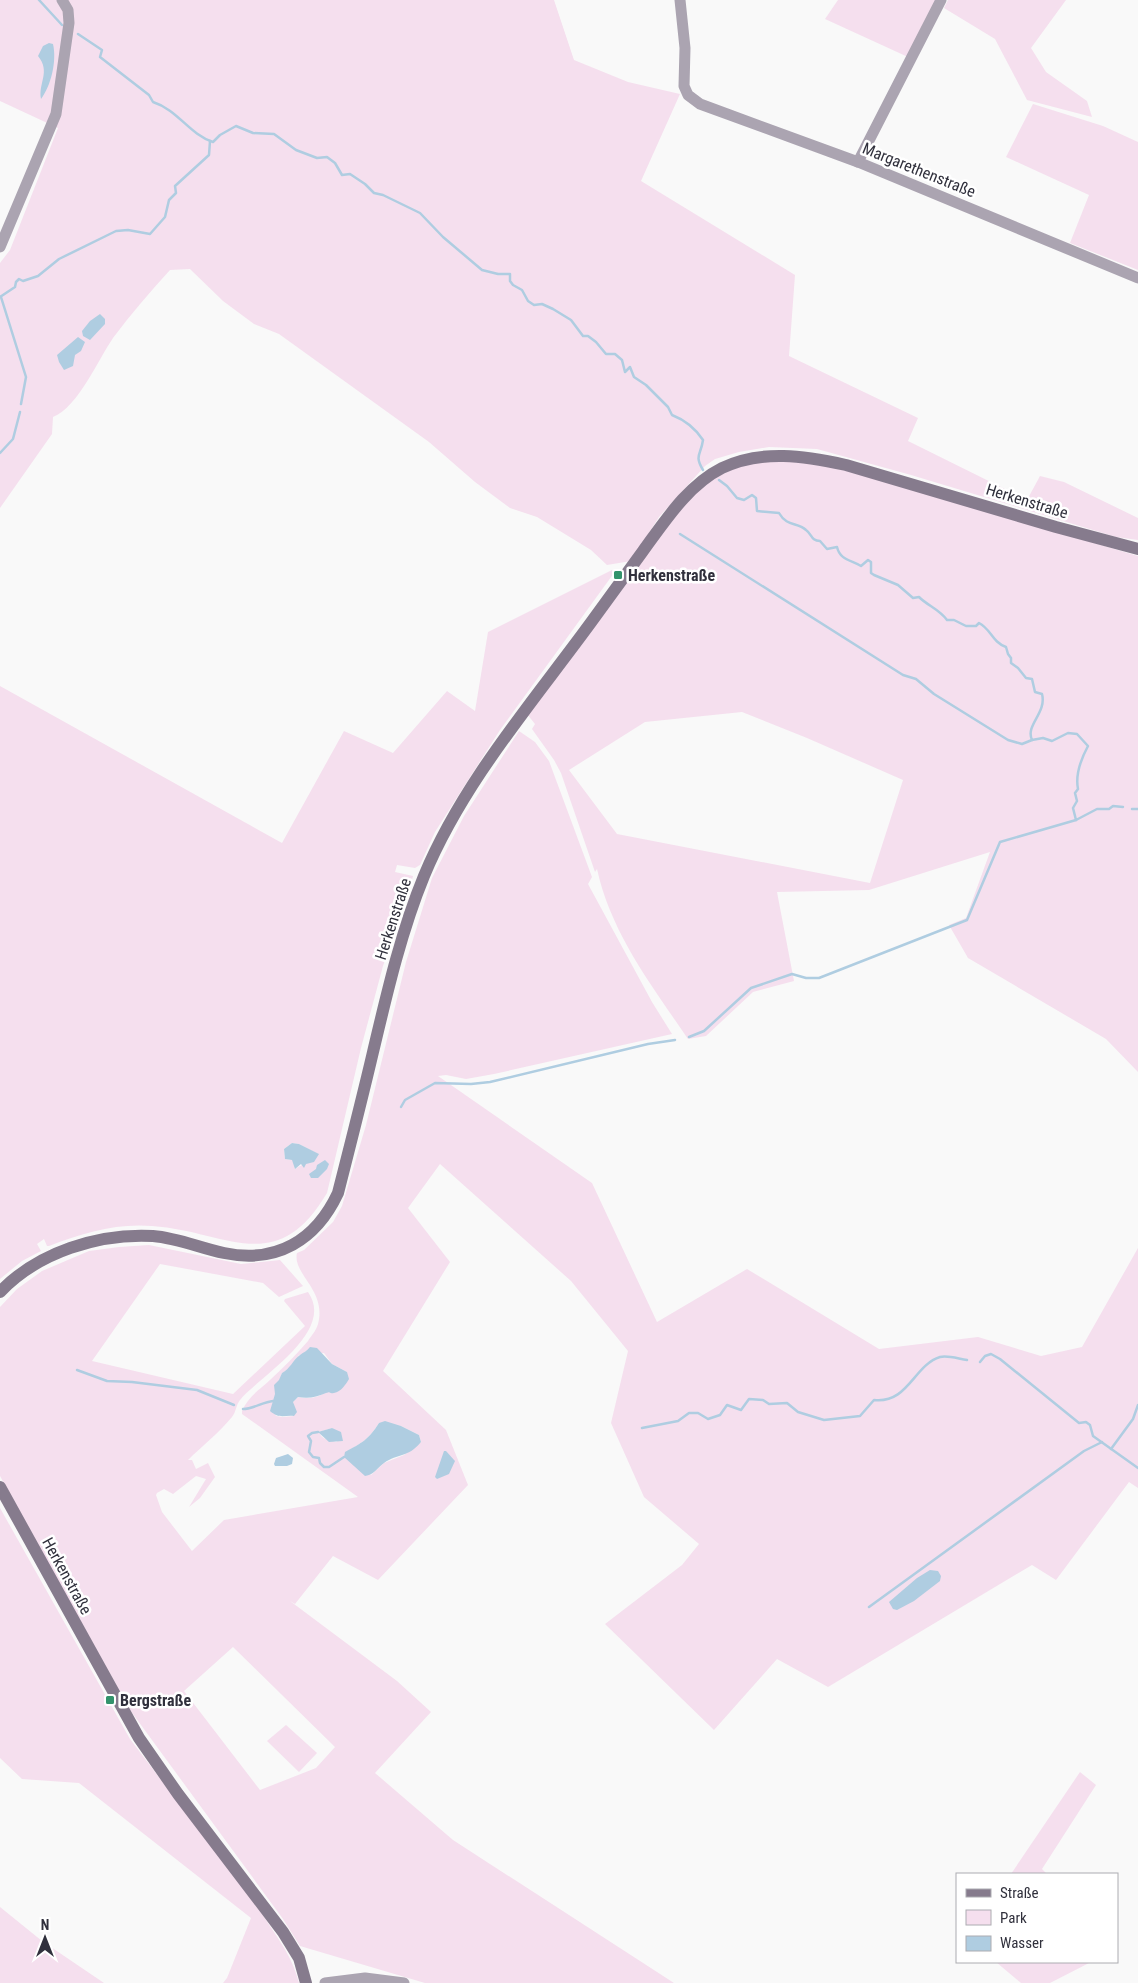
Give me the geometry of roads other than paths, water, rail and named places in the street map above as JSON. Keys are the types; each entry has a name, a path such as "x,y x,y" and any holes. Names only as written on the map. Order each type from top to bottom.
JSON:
{"main road":[{"name":"Herkenstraße","path":"0,1292 16,1277 35,1265 65,1250 98,1240 118,1237 154,1236 190,1243 224,1253 262,1255 279,1251 294,1244 307,1237 320,1224 330,1210 338,1193 401,942 415,900 442,839 491,759 622,579 679,504 696,485 710,475 734,462 757,457 776,455 817,458 1138,549"},
{"name":"Herkenstraße","path":"0,1487 139,1738 283,1932 298,1958 306,1983"}],"street":[{"path":"0,247 56,114 70,23 68,10 62,0"},
{"name":"Margarethenstraße","path":"680,0 685,41 684,86 688,95 700,104 858,162 1138,278"},
{"path":"858,162 941,0"},
{"path":"325,1983 365,1978 404,1983"}],"water":[{"path":"49,43 53,44 54,65 48,87 41,99 44,67 38,56 43,46"},
{"path":"100,314 105,319 105,324 90,340 83,336 82,331 90,321"},
{"path":"78,337 85,342 81,351 75,355 73,366 64,370 57,355"},
{"path":"292,1143 299,1144 319,1154 314,1162 306,1164 304,1168 301,1164 295,1169 292,1160 285,1159 284,1149"},
{"path":"325,1160 329,1164 327,1169 318,1178 311,1178 309,1174 316,1169 317,1165"},
{"path":"310,1347 317,1348 332,1364 347,1372 349,1379 343,1388 337,1392 328,1392 309,1398 298,1397 293,1402 297,1412 294,1416 276,1415 270,1411 275,1394 274,1385 282,1373"},
{"path":"385,1421 419,1435 421,1442 412,1451 389,1460 373,1473 365,1476 344,1457 345,1452 365,1440 379,1423"},
{"path":"332,1428 341,1432 343,1441 329,1442 318,1432"},
{"path":"444,1451 455,1461 449,1474 437,1479 435,1477"},
{"path":"288,1454 293,1458 292,1464 275,1466 276,1458"},
{"path":"930,1570 938,1571 941,1576 940,1581 914,1601 897,1610 893,1609 889,1602 917,1578"}],"waterway":[{"path":"39,0 62,25"},
{"path":"78,34 102,50 100,57 149,95 153,102 170,110 197,134 213,142 220,135 236,126 253,133 274,134 296,150 317,158 327,157 335,163 342,175 350,174 374,193 383,195 420,213 443,237 482,270 498,274 510,274 510,281 522,290 528,301 534,305 542,304 553,309 571,320 583,336 588,336 596,342 606,354 615,354 622,360 625,372 630,367 634,377 646,385 668,407 672,415 681,419 697,432 703,440 699,458 703,470"},
{"path":"0,297 15,287 19,279 23,281 38,276 59,259 116,231 128,230 150,234 165,217 169,200 176,193 175,186 209,155 210,141"},
{"path":"1,297 26,377 21,404"},
{"path":"0,453 13,439 20,412"},
{"path":"719,480 737,498 744,500 752,495 756,498 757,511 779,513 785,520 806,530 813,539 820,541 827,549 837,547 843,557 861,566 868,560 871,562 871,573 898,585 913,598 919,597 941,613 947,620 954,620 966,626 976,626 979,623 983,626 1001,645 1006,647 1011,663 1026,678 1032,679 1035,692 1042,694 1042,707 1031,729 1032,740 1043,738 1052,741 1068,733 1077,734 1088,746 1078,772 1078,789 1075,793 1077,801 1073,808 1076,820 1097,809 1109,809 1113,806 1123,807"},
{"path":"680,534 903,675 916,679 934,694 1008,740 1022,744 1032,740"},
{"path":"1132,809 1138,809"},
{"path":"689,1037 704,1031 751,988 792,974 806,978 819,978 967,920 1000,842 1076,820"},
{"path":"401,1107 405,1100 435,1083 471,1084 490,1082 648,1044 675,1040"},
{"path":"980,1362 985,1356 991,1354 1000,1359 1079,1423 1086,1422 1090,1425 1093,1436 1138,1468"},
{"path":"642,1428 678,1421 689,1413 698,1413 708,1419 720,1415 727,1405 741,1410 749,1399 763,1400 769,1404 787,1403 798,1412 824,1420 860,1416 874,1400 886,1400 903,1390 931,1361 940,1357 967,1360"},
{"path":"77,1370 107,1381 197,1390 234,1405"},
{"path":"243,1409 273,1401"},
{"path":"1111,1449 1133,1419 1138,1405"},
{"path":"318,1432 308,1436 311,1441 309,1452 313,1457 319,1458 320,1463 324,1467 329,1467 344,1457"},
{"path":"869,1607 1084,1451 1102,1442"}],"place":[{"name":"Herkenstraße","path":"618,575"},
{"name":"Bergstraße","path":"110,1700"}]}
